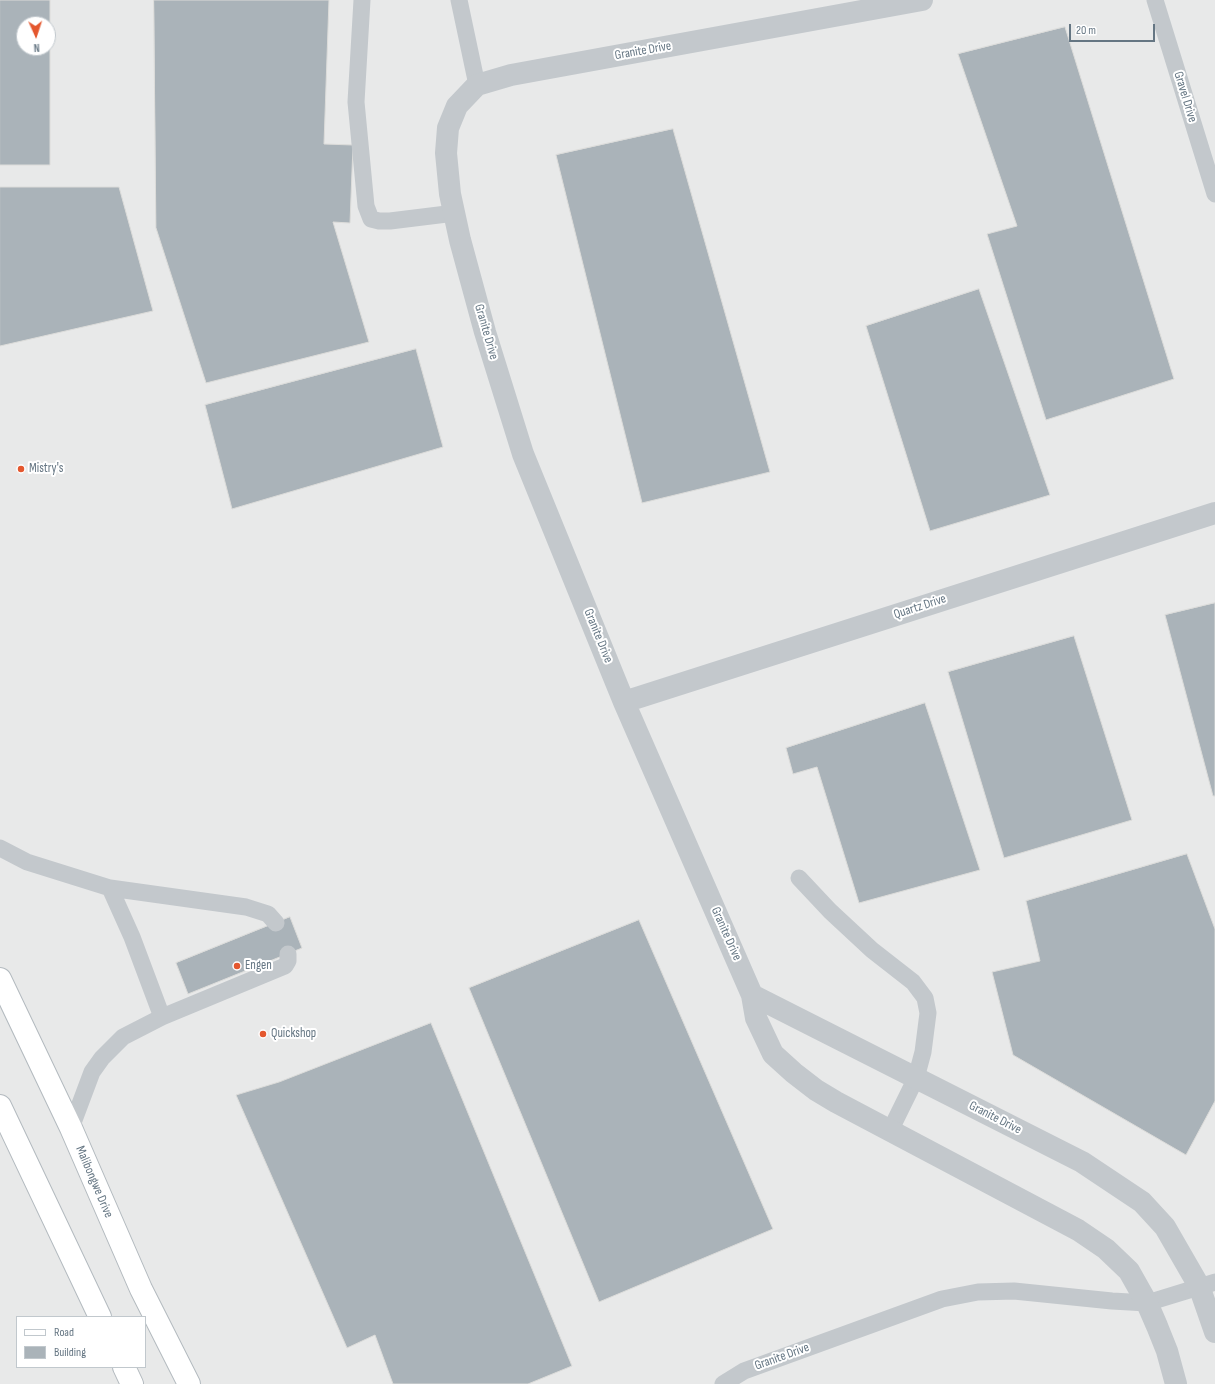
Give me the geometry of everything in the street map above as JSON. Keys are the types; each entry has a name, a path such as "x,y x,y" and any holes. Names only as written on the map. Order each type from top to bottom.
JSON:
{"main road":[{"name":"Malibongwe Drive","path":"0,979 71,1128 141,1289 189,1384"},
{"path":"0,1106 100,1316"},
{"path":"124,1368 132,1384"}],"street":[{"name":"Granite Drive","path":"922,0 511,75 477,85 457,106 448,128 446,153 450,194 460,240 523,454 624,702 752,996 756,1018 773,1054 816,1090 890,1131 1078,1230 1106,1249 1129,1271 1147,1303 1167,1351 1176,1384"},
{"name":"Quartz Drive","path":"624,702 1215,513"},
{"name":"Granite Drive","path":"752,996 1082,1162 1142,1202 1165,1227 1207,1284 1215,1332"}],"lane":[{"path":"362,0 356,102 366,206 371,219 390,221 455,213"},
{"path":"459,0 477,85"},
{"name":"Gravel Drive","path":"1156,0 1215,194"},
{"path":"0,848 27,862 110,888 246,907 268,914 276,923"},
{"path":"799,878 830,911 872,950 913,982 925,998 928,1013 923,1052 916,1078 890,1131"},
{"path":"110,888 132,937 162,1017"},
{"path":"71,1128 92,1072 102,1058 123,1036 162,1017 285,966 288,961 288,954"},
{"name":"Granite Drive","path":"723,1384 744,1371 942,1299 978,1292 1014,1291 1147,1303 1207,1284"}],"shaded area":[{"path":"0,0 1215,0 1215,1384 0,1384"}],"building":[{"path":"0,0 50,0 50,16 16,16 16,56 50,56 50,165 0,165"},
{"path":"154,0 329,0 324,144 353,145 350,223 333,222 369,342 206,383 156,228"},
{"path":"1065,27 1174,379 1046,420 987,234 1017,226 958,54"},
{"path":"673,129 770,472 642,503 556,155"},
{"path":"0,187 119,187 153,311 0,346"},
{"path":"979,289 1050,495 930,531 866,326"},
{"path":"416,349 443,447 232,509 205,405"},
{"path":"1215,603 1215,796 1213,796 1165,615"},
{"path":"1074,636 1132,820 1004,858 948,672"},
{"path":"925,703 980,870 859,903 817,767 793,774 786,748"},
{"path":"1187,854 1215,929 1215,1101 1186,1155 1013,1055 992,972 1040,961 1026,901"},
{"path":"290,917 302,948 188,994 176,963"},
{"path":"639,920 773,1229 599,1302 469,988"},
{"path":"431,1023 572,1366 528,1384 393,1384 375,1335 347,1348 236,1095 279,1082"}],"place":[{"name":"Mistry's","path":"21,469"},
{"name":"Engen","path":"237,966"},
{"name":"Quickshop","path":"263,1034"}]}
